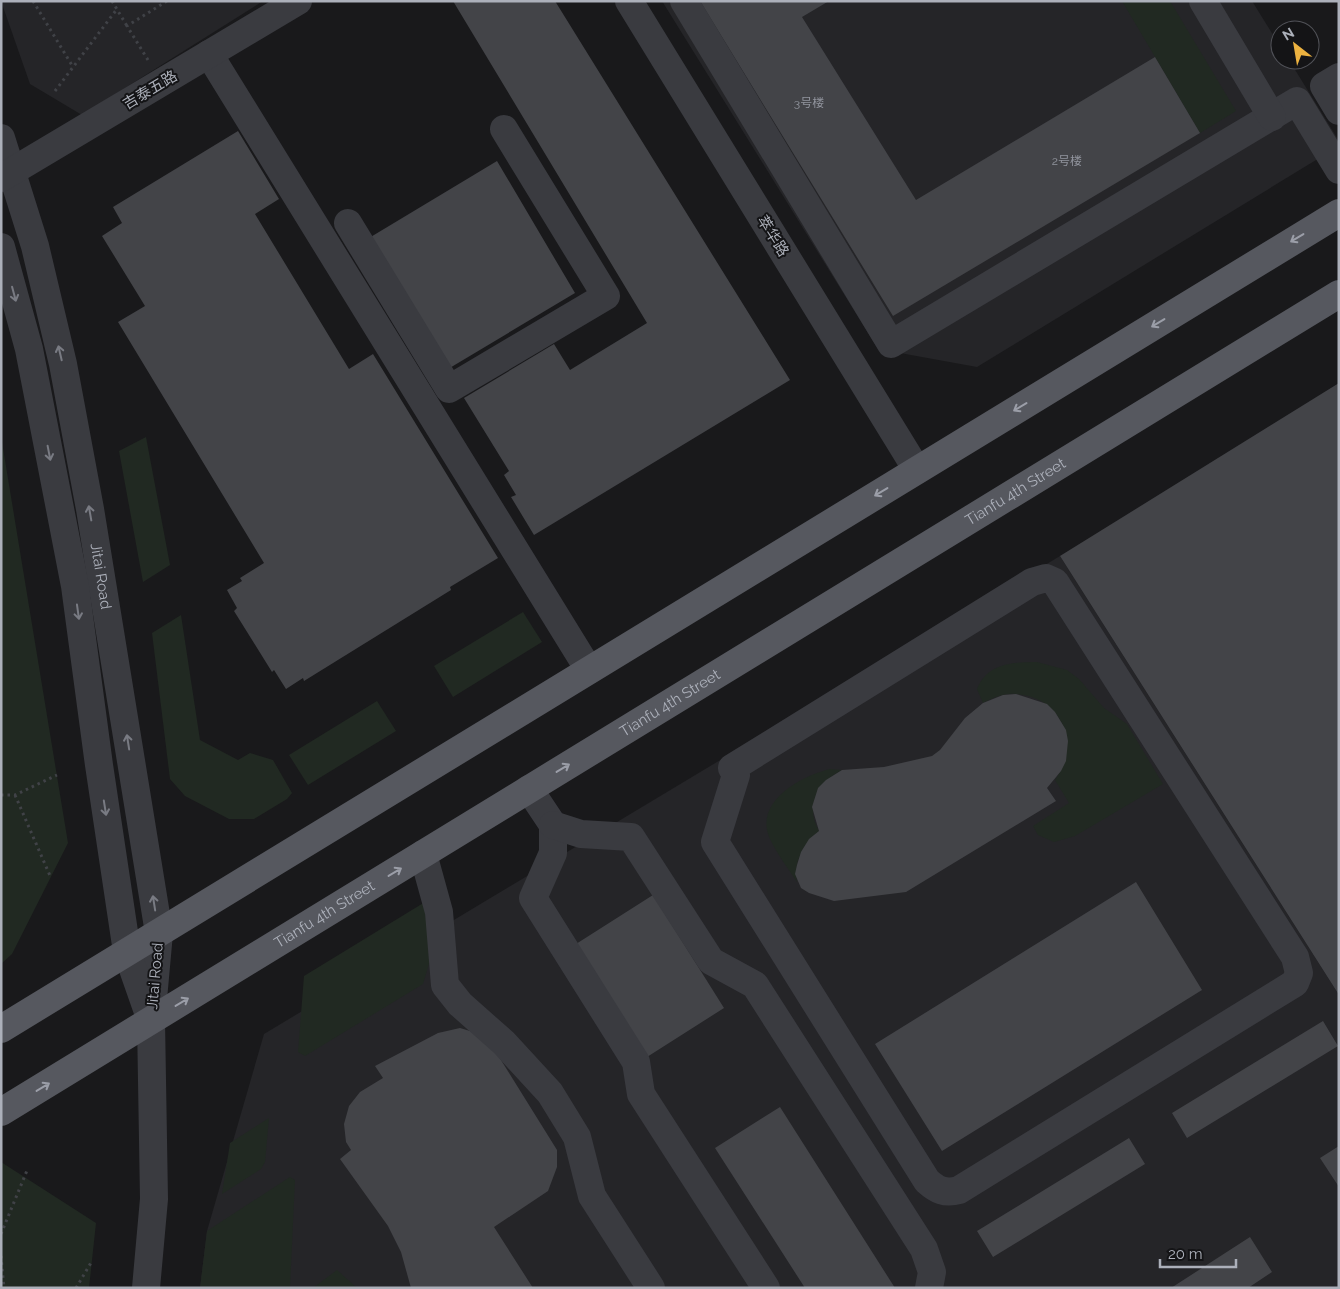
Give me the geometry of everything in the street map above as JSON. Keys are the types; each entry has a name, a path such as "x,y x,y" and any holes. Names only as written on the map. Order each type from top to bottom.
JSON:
{"main road":[{"path":"1,1029 1339,212"},
{"name":"Tianfu 4th Street","path":"1,1112 1339,294"}],"street":[{"name":"吉泰五路","path":"7,175 298,1"},
{"name":"萃华路","path":"630,1 917,470"},
{"path":"684,1 891,344 1297,101 1339,170"},
{"path":"1203,1 1272,117"},
{"path":"209,54 589,670"},
{"path":"1339,77 1324,86 1339,111"},
{"path":"348,223 449,389 606,296 504,129"},
{"name":"Jitai Road","path":"1,138 7,175 36,246 63,364 93,528 159,933 151,1021 154,1199 152,1246 146,1288"},
{"name":"Jitai Road","path":"1,247 29,349 75,586 127,952 151,1021"},
{"path":"1046,578 1055,582 1125,690 1295,957 1299,973 1294,983 958,1190 949,1193 937,1190 927,1181 715,842 734,772 1032,582 1046,578"},
{"path":"529,789 553,825 554,853 533,898 636,1062 642,1094 766,1288"},
{"path":"553,825 581,834 631,837 711,961 755,985 924,1249 932,1272 929,1288"},
{"path":"423,854 438,912 445,985 460,1004 504,1043 550,1093 578,1137 592,1196 650,1288"}],"path":[{"path":"33,1 74,67"},
{"path":"112,1 150,62"},
{"path":"127,26 167,1"},
{"path":"55,91 117,9"},
{"path":"1,795 15,795 57,775"},
{"path":"15,795 51,878"},
{"path":"1,1234 28,1168"},
{"path":"1,1256 4,1288"},
{"path":"76,1288 92,1261"}],"shaded area":[{"path":"1,1 263,1 82,115 30,84"},
{"path":"662,1 1252,1 1270,30 1270,70 1295,70 1339,141 1339,146 977,367 878,349"},
{"path":"1122,1 1170,1 1236,111 1200,133"},
{"path":"1,436 68,843 12,954 1,964"},
{"path":"146,437 170,565 143,582 119,451"},
{"path":"1060,556 1339,995 1339,1288 200,1288 207,1231 264,1034"},
{"path":"523,612 542,642 453,697 434,666"},
{"path":"181,615 200,740 238,760 250,753 273,760 292,793 287,799 254,819 229,819 185,796 170,779 152,633"},
{"path":"1037,662 1067,670 1079,679 1104,708 1127,724 1163,784 1075,836 1054,842 1038,835 1033,826 1069,803 1055,780 1063,766 1066,752 1066,738 1062,725 1055,713 1045,704 1032,697 1007,694 983,703 977,689 981,680 994,669 1010,664"},
{"path":"377,701 396,731 308,785 289,755"},
{"path":"830,769 842,770 827,781 816,795 813,812 819,831 804,847 798,860 797,882 770,839 767,826 768,813 774,802 794,784 818,772"},
{"path":"425,902 431,957 423,984 305,1056 298,1052 304,976"},
{"path":"269,1118 265,1162 261,1169 222,1194 230,1143"},
{"path":"1,1162 96,1223 89,1288 1,1288"},
{"path":"290,1177 295,1180 290,1288 200,1288 207,1231"},
{"path":"337,1270 357,1288 313,1288"}],"building":[{"path":"453,1 555,1 790,380 534,535 511,497 516,495 504,475 509,471 464,398 554,344 570,370 647,323"},
{"path":"700,1 829,1 802,17 916,200 1155,57 1200,133 893,316"},
{"path":"238,131 279,199 255,214 349,369 373,354 498,558 450,587 451,590 304,681 303,678 286,689 274,670 272,672 234,611 237,608 227,590 242,581 240,578 264,563 118,322 145,306 102,236 122,223 113,207"},
{"path":"497,161 575,293 448,369 369,238"},
{"path":"1339,383 1339,995 1060,556"},
{"path":"1016,694 1047,704 1055,712 1066,730 1068,741 1066,761 1061,771 1047,788 1056,801 906,892 834,901 809,893 801,888 795,874 797,865 801,852 809,839 819,831 812,807 818,788 826,780 842,770 884,767 932,756 940,750 965,718 983,703 1003,695"},
{"path":"1136,882 1202,990 942,1151 875,1044"},
{"path":"653,895 724,1008 647,1057 576,944"},
{"path":"1323,1021 1338,1046 1187,1138 1172,1113"},
{"path":"460,1028 470,1031 491,1044 557,1150 557,1167 548,1191 494,1227 533,1288 411,1288 401,1252 388,1226 340,1159 351,1150 346,1142 344,1124 349,1106 360,1092 383,1078 375,1066 438,1033"},
{"path":"780,1107 895,1288 805,1288 715,1148"},
{"path":"1129,1138 1145,1164 993,1257 977,1231"},
{"path":"1339,1146 1339,1187 1320,1158"},
{"path":"1250,1237 1272,1272 1248,1288 1171,1288"}]}
